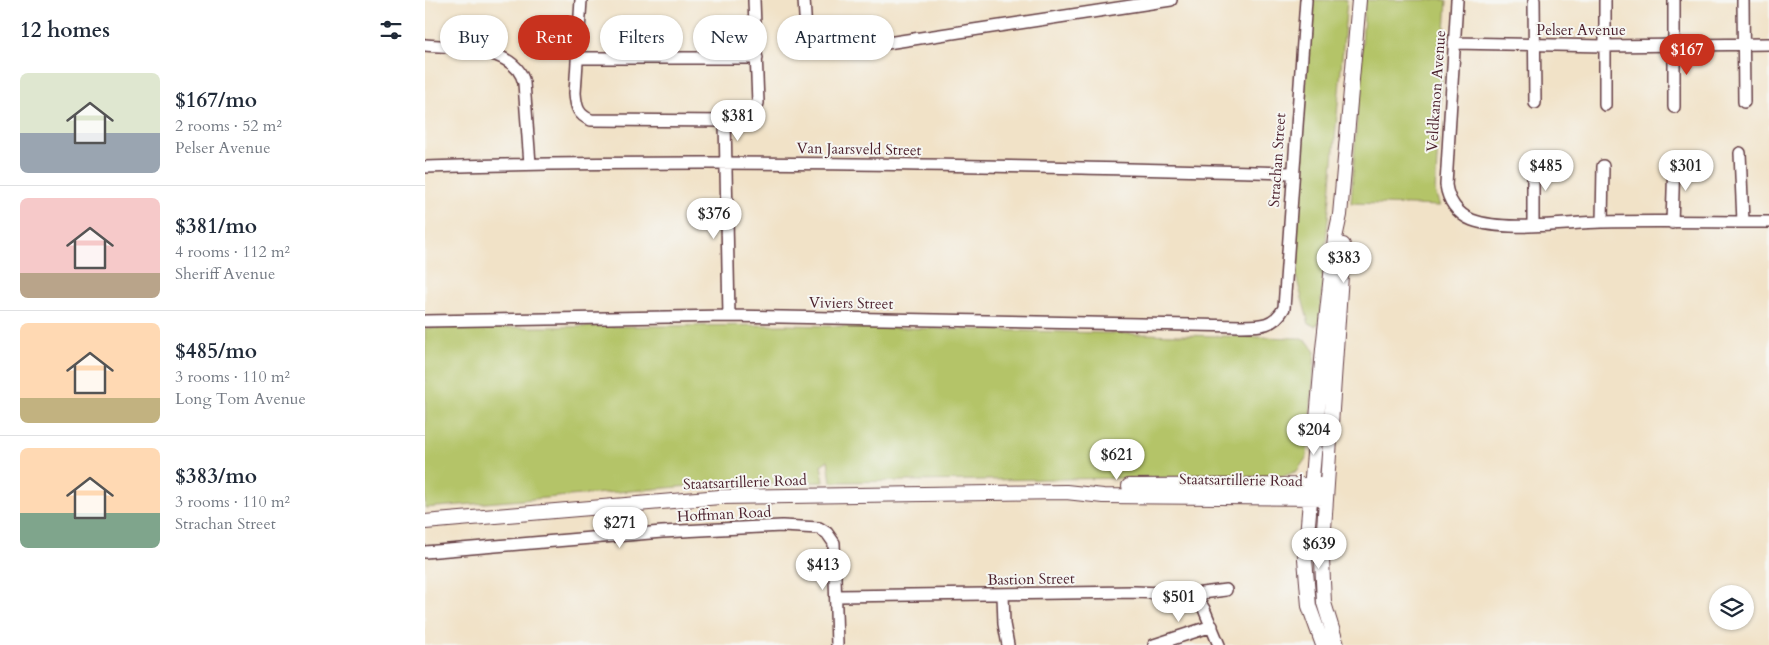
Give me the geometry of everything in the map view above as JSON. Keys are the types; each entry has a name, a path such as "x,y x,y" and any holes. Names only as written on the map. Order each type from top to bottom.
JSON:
{"street":[{"path":"580,15 581,0"},
{"path":"754,0 755,15"},
{"path":"804,0 808,38 817,49 828,52 1171,0"},
{"name":"Strachan Street","path":"1275,320 1284,308 1292,173 1306,0"},
{"path":"1323,645 1314,624 1305,582 1310,491 1333,256 1340,215 1359,0"},
{"name":"Veldkanon Avenue","path":"1457,0 1446,185 1450,201 1464,216 1471,220 1498,225 1533,224"},
{"path":"1534,0 1535,103"},
{"path":"1605,0 1605,105"},
{"path":"1674,107 1675,0"},
{"path":"1743,0 1744,102"},
{"name":"Pelser Avenue","path":"1454,43 1605,46 1769,44"},
{"path":"425,45 493,54 509,61 519,70 524,83 529,164"},
{"path":"590,58 693,58"},
{"path":"577,60 576,106 586,118 591,120 725,121 739,120 756,109 759,91 757,60"},
{"path":"725,121 724,162 729,316"},
{"path":"1740,154 1743,222"},
{"path":"1533,160 1533,224 1769,222"},
{"path":"1672,223 1674,161"},
{"name":"Van Jaarsveld Street","path":"425,167 724,162 869,163 1292,173"},
{"path":"1602,222 1603,166"},
{"path":"1337,645 1324,602 1322,582 1326,492 1344,241 1340,215"},
{"name":"Viviers Street","path":"425,321 729,316 1249,326 1266,325 1275,320"},
{"name":"Staatsartillerie Road","path":"425,522 719,498 1066,492 1103,496 1326,492"},
{"name":"Hoffman Road","path":"425,552 661,532 782,526 815,528 823,530 834,543 837,596"},
{"name":"Bastion Street","path":"837,596 1134,592 1194,594 1227,590"},
{"path":"1194,594 1212,626 1219,645"},
{"path":"1003,595 1004,624 1009,645"},
{"path":"837,596 837,645"},
{"path":"1154,645 1212,626"}],"green space":[{"path":"1312,0 1347,0 1319,323 1315,326 1309,324 1293,265"},
{"path":"1365,0 1447,0 1435,192 1440,206 1351,203"},
{"path":"787,325 1299,338 1308,342 1315,352 1307,457 1297,471 1284,476 831,482 828,460 821,465 824,482 702,485 425,508 425,328"}]}
